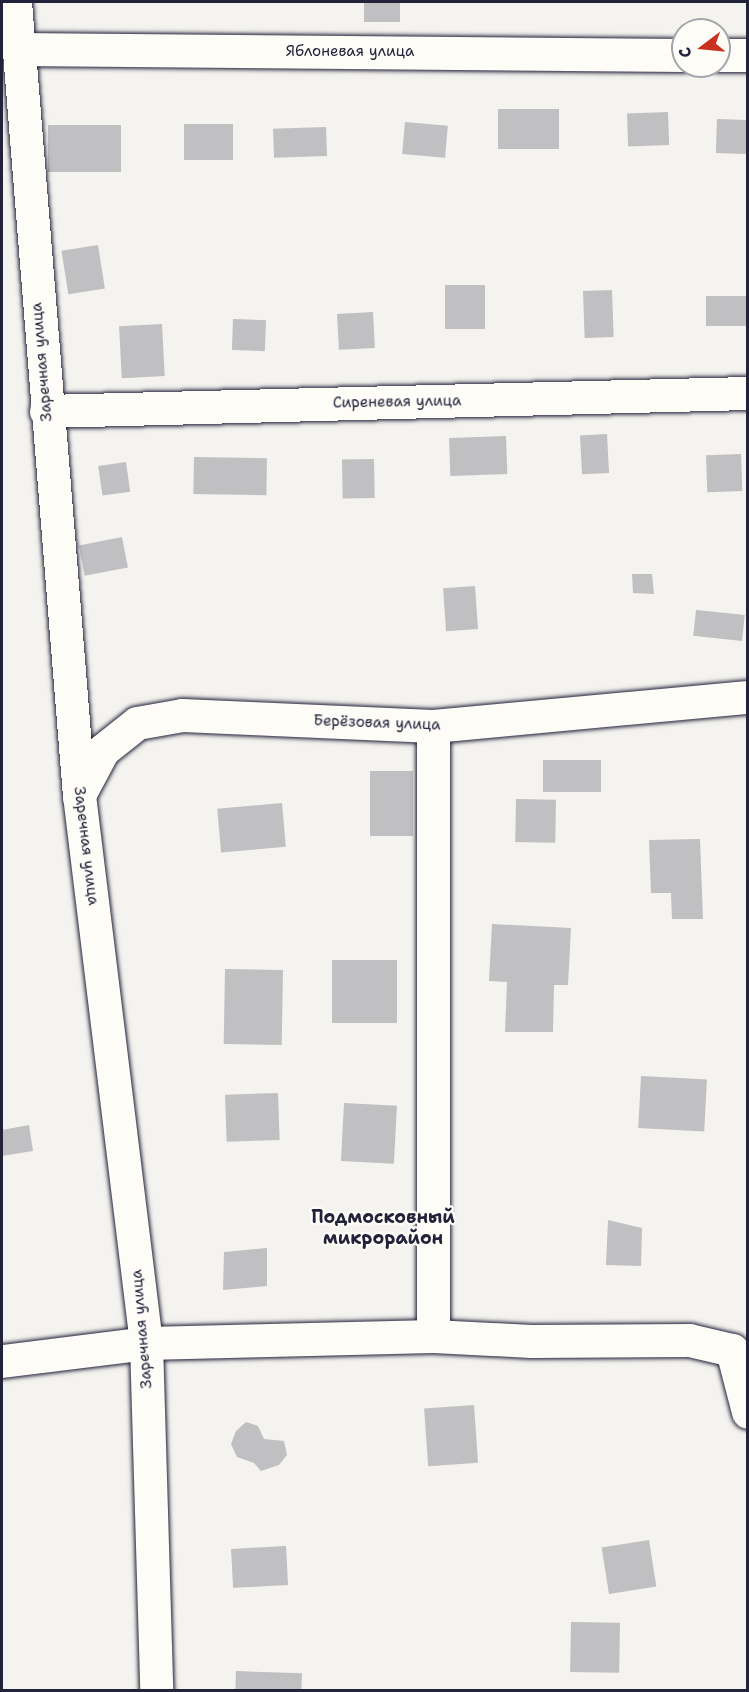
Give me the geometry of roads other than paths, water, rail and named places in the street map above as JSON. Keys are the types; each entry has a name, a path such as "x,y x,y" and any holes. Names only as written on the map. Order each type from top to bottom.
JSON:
{"street":[{"name":"Заречная улица","path":"15,2 46,411 79,795 146,1343 156,1690"},
{"name":"Яблоневая улица","path":"17,49 671,55"},
{"path":"731,55 747,55"},
{"name":"Сиреневая улица","path":"46,411 747,393"},
{"name":"Берёзовая улица","path":"79,795 103,750 137,723 182,715 433,726 747,697"},
{"path":"433,726 433,1336"},
{"path":"2,1361 146,1343 433,1336 531,1341 689,1340 732,1350 747,1412"}],"district":[{"name":"Подмосковный микрорайон","path":"383,1228"}]}
